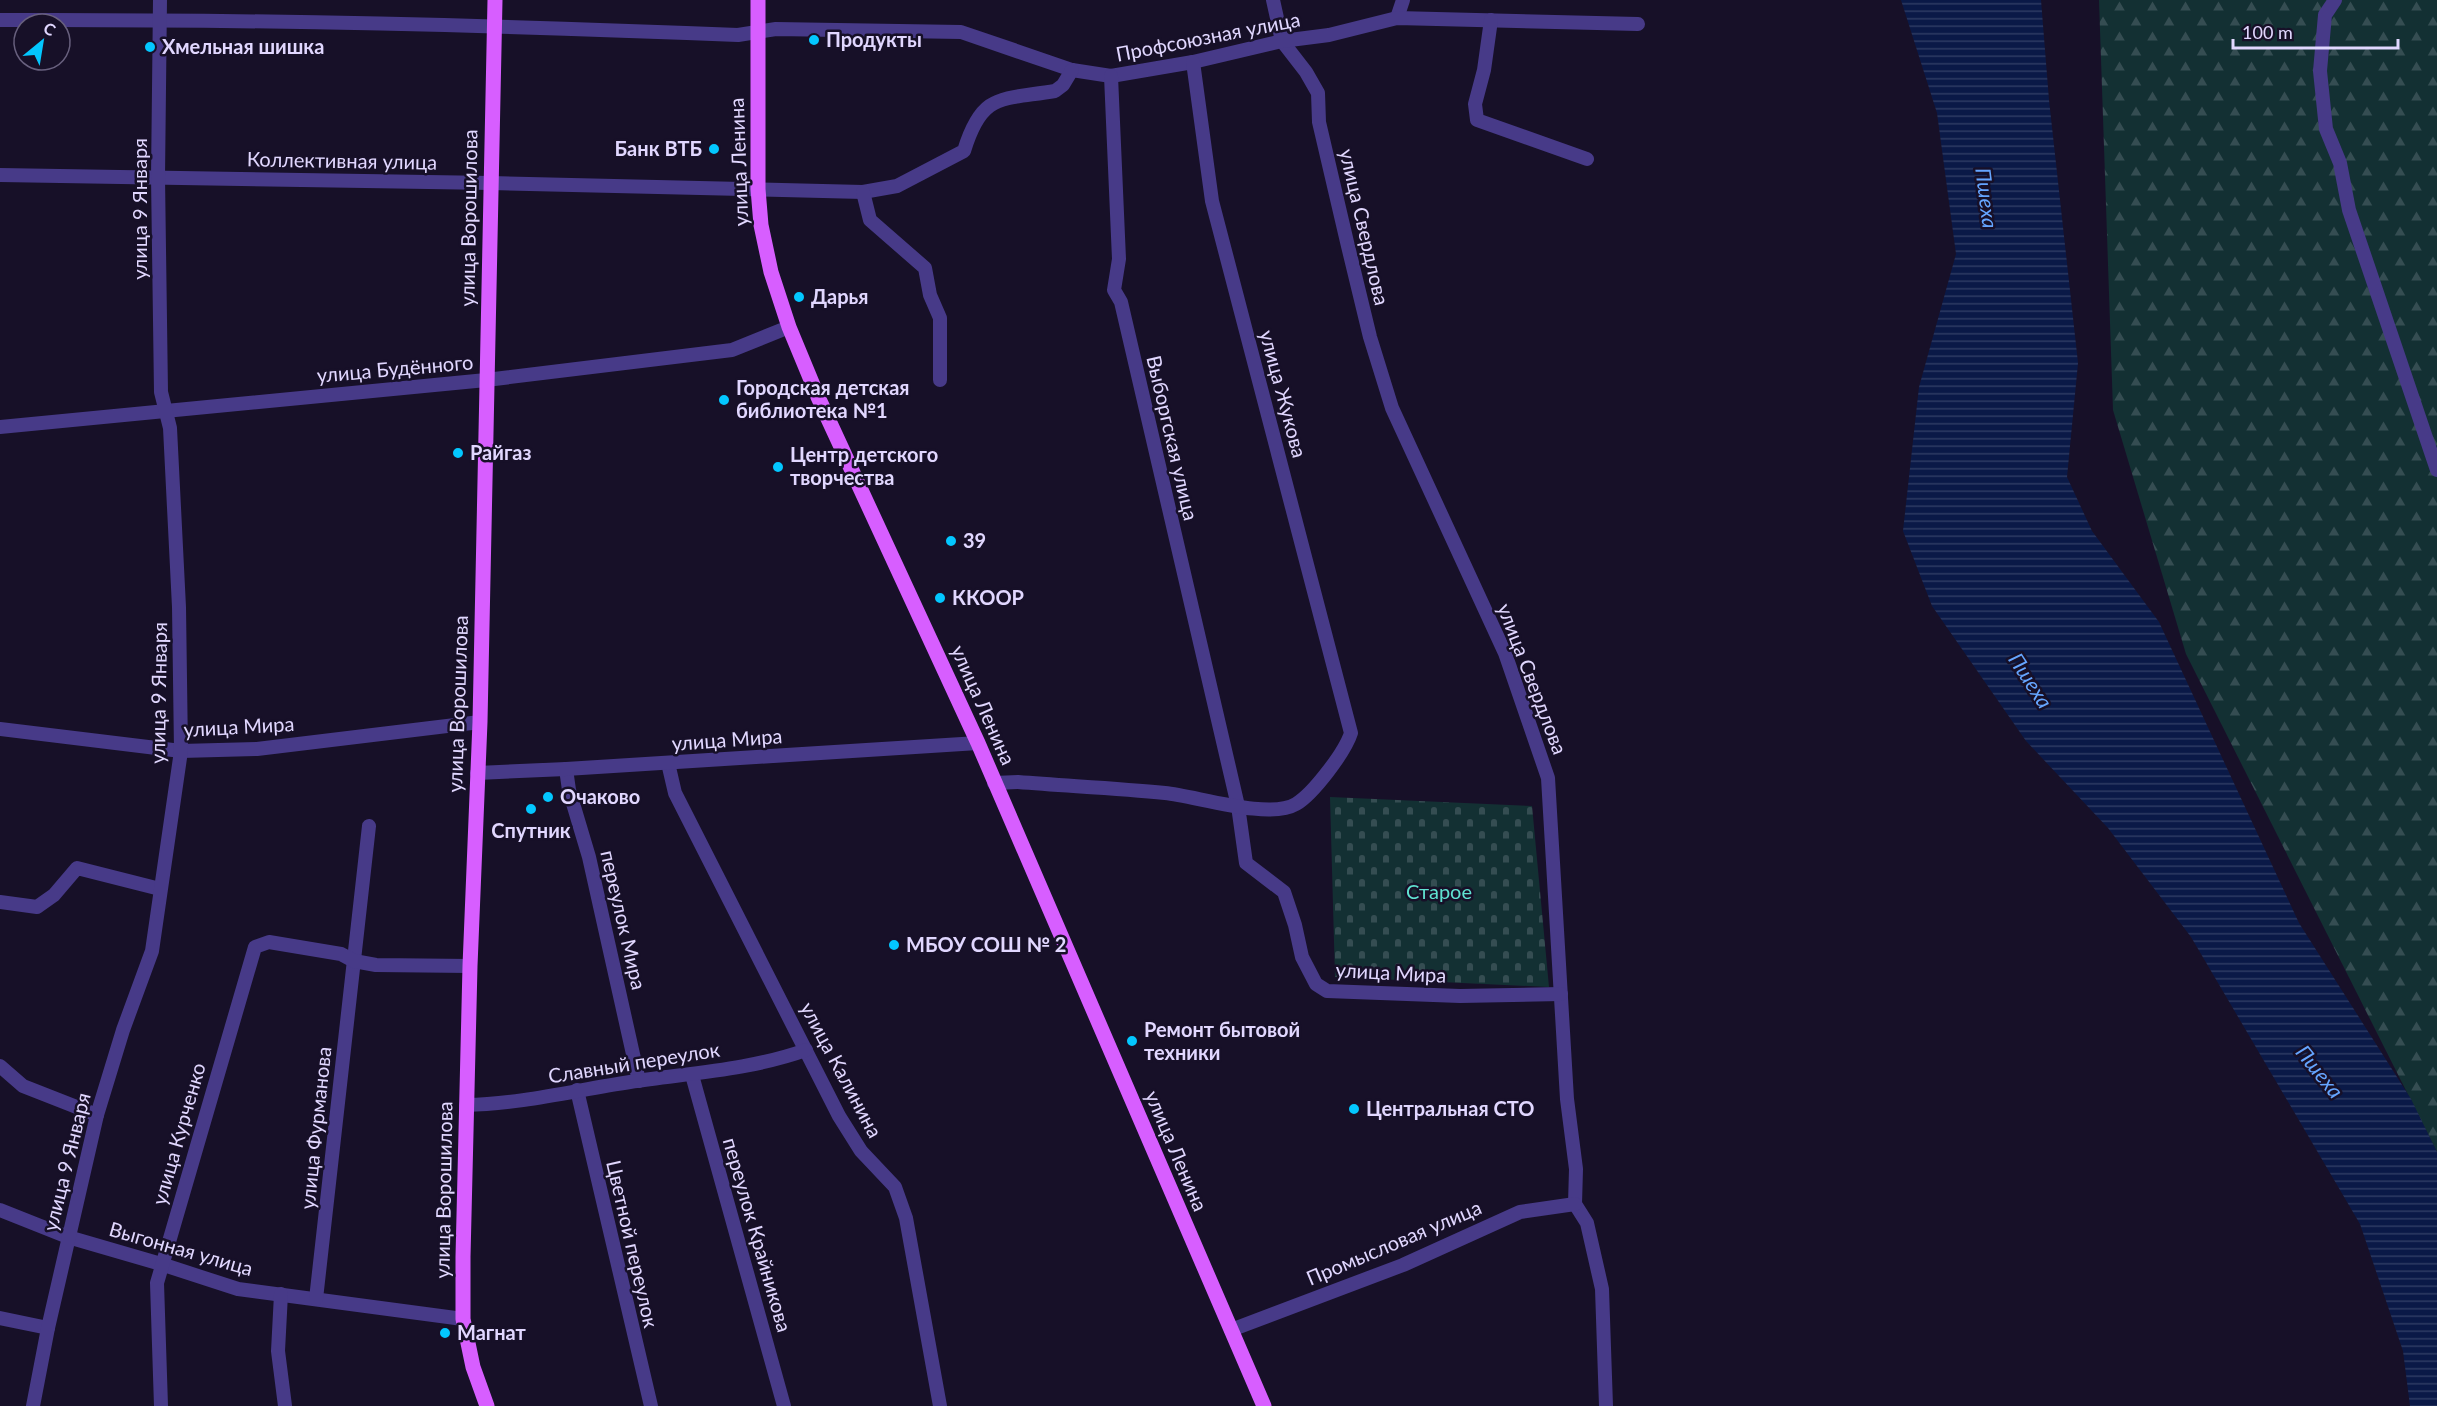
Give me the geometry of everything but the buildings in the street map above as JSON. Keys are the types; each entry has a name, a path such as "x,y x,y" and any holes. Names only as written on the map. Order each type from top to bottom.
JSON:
{"main road":[{"name":"улица Ворошилова","path":"487,1406 473,1367 463,1319 466,1104 480,722 495,0"},
{"name":"улица Ленина","path":"758,0 756,31 758,189 763,237 771,272 789,327 823,408 978,743 1264,1406"}],"street":[{"name":"улица 9 Января","path":"33,1406 68,1237 97,1115 123,1030 152,951 181,751 179,607 170,428 161,392 158,177 160,0"},
{"name":"улица Свердлова","path":"1273,0 1282,41 1306,72 1318,93 1319,122 1347,242 1370,336 1392,408 1505,652 1548,778 1567,1099 1576,1169 1575,1204 1587,1223 1602,1289 1606,1406"},
{"path":"1397,18 1403,0"},
{"path":"2335,0 2325,15 2320,71 2326,129 2340,163 2349,210 2437,470"},
{"name":"Профсоюзная улица","path":"0,20 494,25 738,35 776,29 961,32 1072,70 1111,76 1193,62 1282,41 1329,35 1397,18 1638,24"},
{"path":"1491,20 1484,70 1475,105 1478,120 1587,159"},
{"name":"улица Жукова","path":"1193,62 1212,201 1351,733 1346,748 1322,778 1296,804 1278,809 1238,806"},
{"name":"Коллективная улица","path":"0,175 863,192 897,186 964,151 971,127 982,110 999,100 1055,91 1063,85 1072,70"},
{"name":"Выборгская улица","path":"1111,76 1119,259 1114,290 1121,302 1238,806"},
{"path":"863,192 870,220 925,268 930,295 940,318 940,380"},
{"name":"улица Будённого","path":"0,427 486,380 732,350 789,327"},
{"name":"улица Мира","path":"0,729 181,751 257,749 480,722"},
{"name":"улица Мира","path":"477,773 978,743"},
{"name":"улица Калинина","path":"668,763 675,793 840,1116 861,1151 895,1187 906,1218 940,1406"},
{"name":"переулок Мира","path":"566,769 569,790 589,857 639,1081"},
{"path":"994,783 1018,782 1167,793 1238,806"},
{"name":"улица Мира","path":"1238,806 1246,863 1284,892 1302,957 1316,984 1327,991 1460,996 1561,994"},
{"name":"улица Фурманова","path":"316,1299 369,826"},
{"path":"0,902 37,907 54,895 77,868 160,889"},
{"name":"улица Курченко","path":"161,1406 157,1283 255,947 269,942 341,954 354,961"},
{"path":"354,961 376,965 470,966"},
{"name":"Славный переулок","path":"466,1104 496,1104 577,1090 692,1075 788,1057 806,1050"},
{"path":"0,1066 22,1086 97,1115"},
{"name":"переулок Крайникова","path":"692,1075 784,1406"},
{"name":"Цветной переулок","path":"577,1090 651,1406"},
{"name":"Промысловая улица","path":"1231,1330 1403,1265 1520,1212 1575,1204"},
{"name":"Выгонная улица","path":"0,1210 68,1237 238,1289 463,1319"},
{"path":"281,1294 278,1351 285,1406"},
{"path":"0,1318 48,1328"}],"green space":[{"path":"2099,0 2437,0 2437,1152 2186,654 2113,410"},
{"name":"Старое","path":"1330,797 1532,806 1549,987 1335,977"}],"water":[{"name":"Пшеха","path":"1901,0 2041,0 2049,100 2078,363 2067,477 2092,531 2159,622 2299,923 2411,1099 2437,1152 2437,1406 2410,1406 2403,1351 2360,1224 2191,937 2108,828 2026,741 1932,606 1903,531 1919,387 1956,254 1937,113"}],"place":[{"name":"Продукты","path":"814,40"},
{"name":"Хмельная шишка","path":"150,47"},
{"name":"Банк ВТБ","path":"714,149"},
{"name":"Дарья","path":"799,297"},
{"name":"Городская детская библиотека №1","path":"724,400"},
{"name":"Райгаз","path":"458,453"},
{"name":"Центр детского творчества","path":"778,467"},
{"name":"39","path":"951,541"},
{"name":"ККООР","path":"940,598"},
{"name":"Очаково","path":"548,797"},
{"name":"Спутник","path":"531,809"},
{"name":"МБОУ СОШ № 2","path":"894,945"},
{"name":"Ремонт бытовой техники","path":"1132,1041"},
{"name":"Центральная СТО","path":"1354,1109"},
{"name":"Магнат","path":"445,1333"}]}
